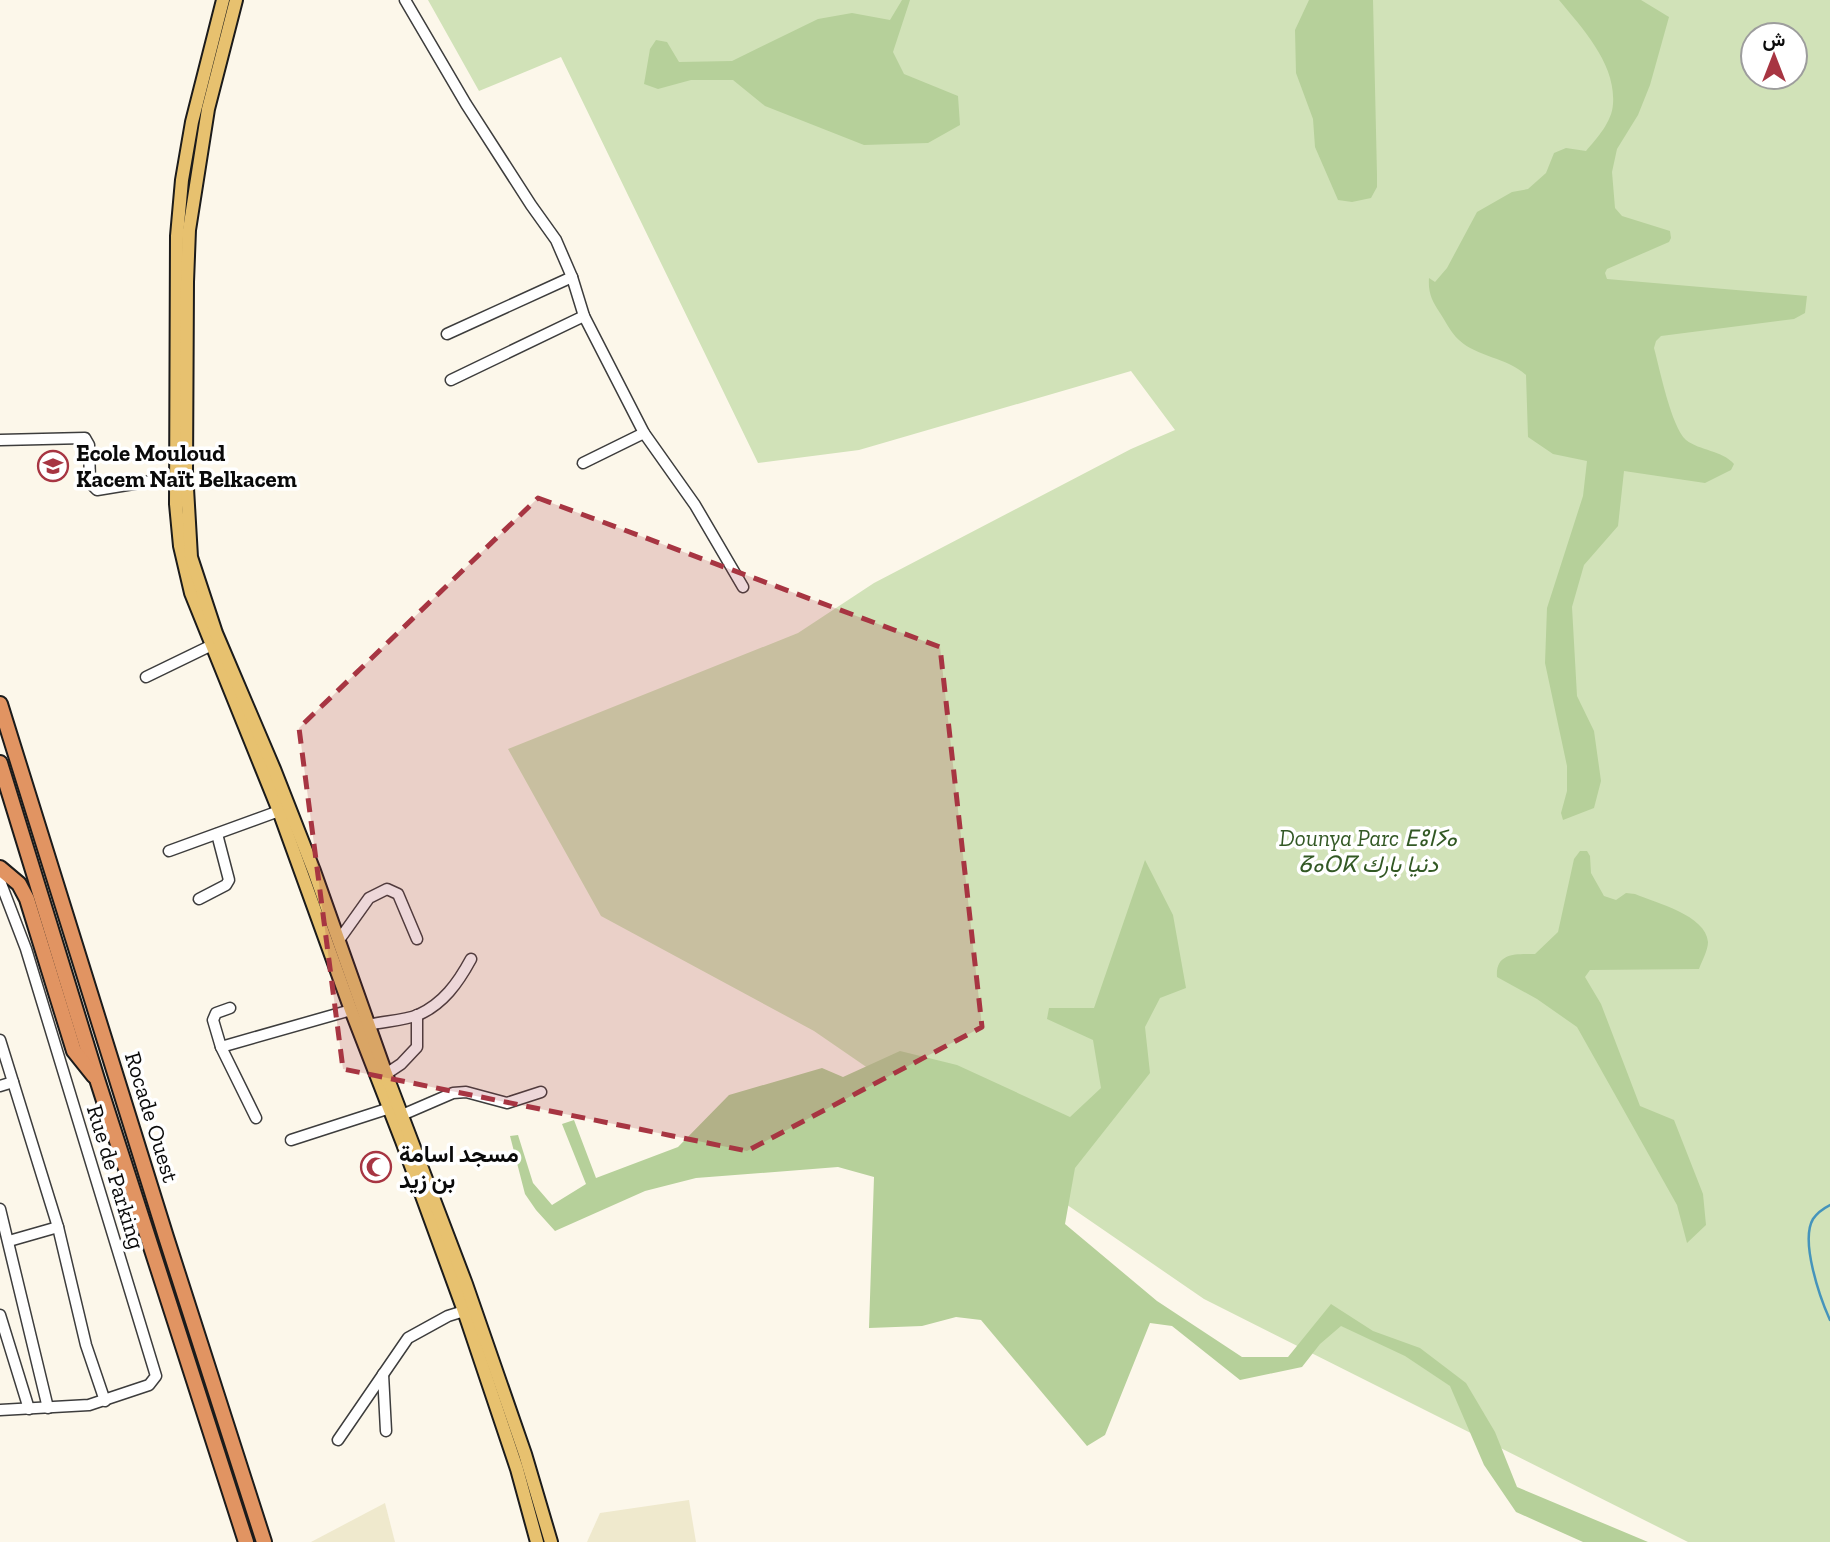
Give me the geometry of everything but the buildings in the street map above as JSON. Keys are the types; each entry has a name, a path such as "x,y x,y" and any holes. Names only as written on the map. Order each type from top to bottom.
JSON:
{"highway":[{"name":"Rocade Ouest","path":"0,704 264,1542"},
{"name":"Rocade Ouest","path":"0,762 97,1079 246,1542"},
{"path":"0,868 19,884 27,899 74,1051 97,1079"}],"main road":[{"path":"223,0 192,122 179,208 176,477 177,525 183,561 191,593 279,811 351,1010 466,1284 525,1454 551,1542"},
{"path":"236,0 208,109 189,230 186,471 189,543 197,580 211,620 274,769 402,1115 407,1139 517,1469 537,1542"}],"street":[{"path":"405,0 466,104 556,240 572,277 584,316 644,433 695,505 743,587"},
{"path":"447,334 572,277"},
{"path":"451,380 584,316"},
{"path":"583,463 644,433"},
{"path":"0,440 85,438 89,445 90,483 94,489 100,491 176,477"},
{"path":"146,677 212,645"},
{"path":"169,851 279,811"},
{"path":"199,899 226,885 229,880 217,834"},
{"name":"Rue de Parking","path":"0,881 26,949 155,1372 155,1379 149,1385 105,1401 79,1407 0,1410"},
{"path":"339,940 369,898 387,890 398,894 417,939"},
{"path":"369,1025 417,1015 436,1005 451,992 471,960"},
{"path":"230,1008 216,1013 213,1018 221,1047 256,1118"},
{"path":"221,1047 351,1010"},
{"path":"386,1074 401,1065 417,1047 417,1015"},
{"path":"0,1040 58,1227 86,1345 105,1401"},
{"path":"0,1086 13,1082"},
{"path":"402,1115 453,1093 466,1093 507,1103 541,1092"},
{"path":"290,1140 390,1108"},
{"path":"0,1209 48,1408"},
{"path":"9,1241 58,1227"},
{"path":"338,1440 408,1338 464,1311"},
{"path":"0,1315 29,1409"},
{"path":"383,1374 386,1431"}],"highlighted area":[{"path":"538,498 940,647 982,1027 747,1151 343,1069 299,728"}],"shaded area":[{"path":"689,1500 696,1542 587,1542 600,1513"},
{"path":"385,1503 395,1542 311,1542"}],"green space":[{"name":"Dounya Parc ⴹⵓⵏⵢⴰ ⵒⴰⵔⴽ دنيا بارك","path":"428,0 1830,0 1830,1542 1688,1542 1204,1299 814,1031 601,916 508,749 798,633 874,583 1131,449 1175,430 1131,371 859,450 758,463 561,57 479,91"},
{"path":"902,0 910,0 893,52 904,74 958,96 960,125 928,143 864,145 765,106 733,80 691,80 658,89 644,84 650,49 656,40 667,42 679,62 732,61 818,19 852,13 890,20"},
{"path":"1309,0 1373,0 1377,187 1371,198 1352,202 1338,200 1315,147 1313,119 1296,73 1295,30"},
{"path":"1559,0 1641,0 1669,17 1650,85 1638,115 1617,149 1612,172 1615,208 1622,216 1670,231 1671,238 1669,242 1607,269 1607,279 1807,296 1805,313 1794,319 1661,336 1656,341 1654,348 1663,383 1681,433 1692,444 1723,456 1734,464 1731,470 1705,483 1624,471 1618,526 1584,565 1572,607 1577,696 1594,731 1601,781 1594,808 1563,820 1561,813 1567,791 1567,766 1545,663 1547,608 1583,496 1587,461 1553,454 1528,437 1526,375 1510,364 1474,350 1459,340 1435,305 1429,283 1429,278 1435,282 1447,268 1477,212 1512,192 1528,189 1546,173 1554,153 1566,148 1586,151 1610,117 1613,89 1604,61"},
{"path":"1580,851 1587,851 1590,856 1591,873 1604,896 1616,900 1626,893 1635,894 1679,911 1699,924 1708,942 1699,969 1590,970 1585,977 1601,1004 1640,1106 1674,1120 1703,1194 1706,1225 1687,1243 1677,1205 1577,1027 1537,999 1497,977 1497,969 1503,959 1508,956 1535,954 1558,932 1574,859"},
{"path":"1145,860 1173,915 1186,988 1160,998 1145,1027 1150,1073 1075,1168 1065,1224 1157,1301 1242,1357 1288,1357 1331,1304 1373,1331 1420,1348 1466,1383 1495,1432 1517,1487 1648,1542 1583,1542 1516,1512 1484,1465 1450,1386 1405,1356 1341,1326 1320,1344 1302,1367 1240,1380 1172,1326 1150,1323 1105,1435 1087,1446 981,1320 956,1317 922,1326 869,1328 874,1177 838,1167 696,1178 645,1191 555,1231 525,1194 510,1136 518,1135 533,1183 552,1205 586,1184 562,1124 574,1120 596,1178 678,1147 729,1095 822,1068 843,1077 900,1051 957,1065 1070,1117 1101,1088 1093,1040 1047,1019 1049,1008 1094,1008"}],"waterway":[{"path":"1830,1205 1813,1219 1809,1241 1813,1270 1830,1320"}],"place":[{"name":"Ecole Mouloud Kacem Naït Belkacem","path":"53,466"},
{"name":"مسجد اسامة بن زيد","path":"376,1167"}]}
